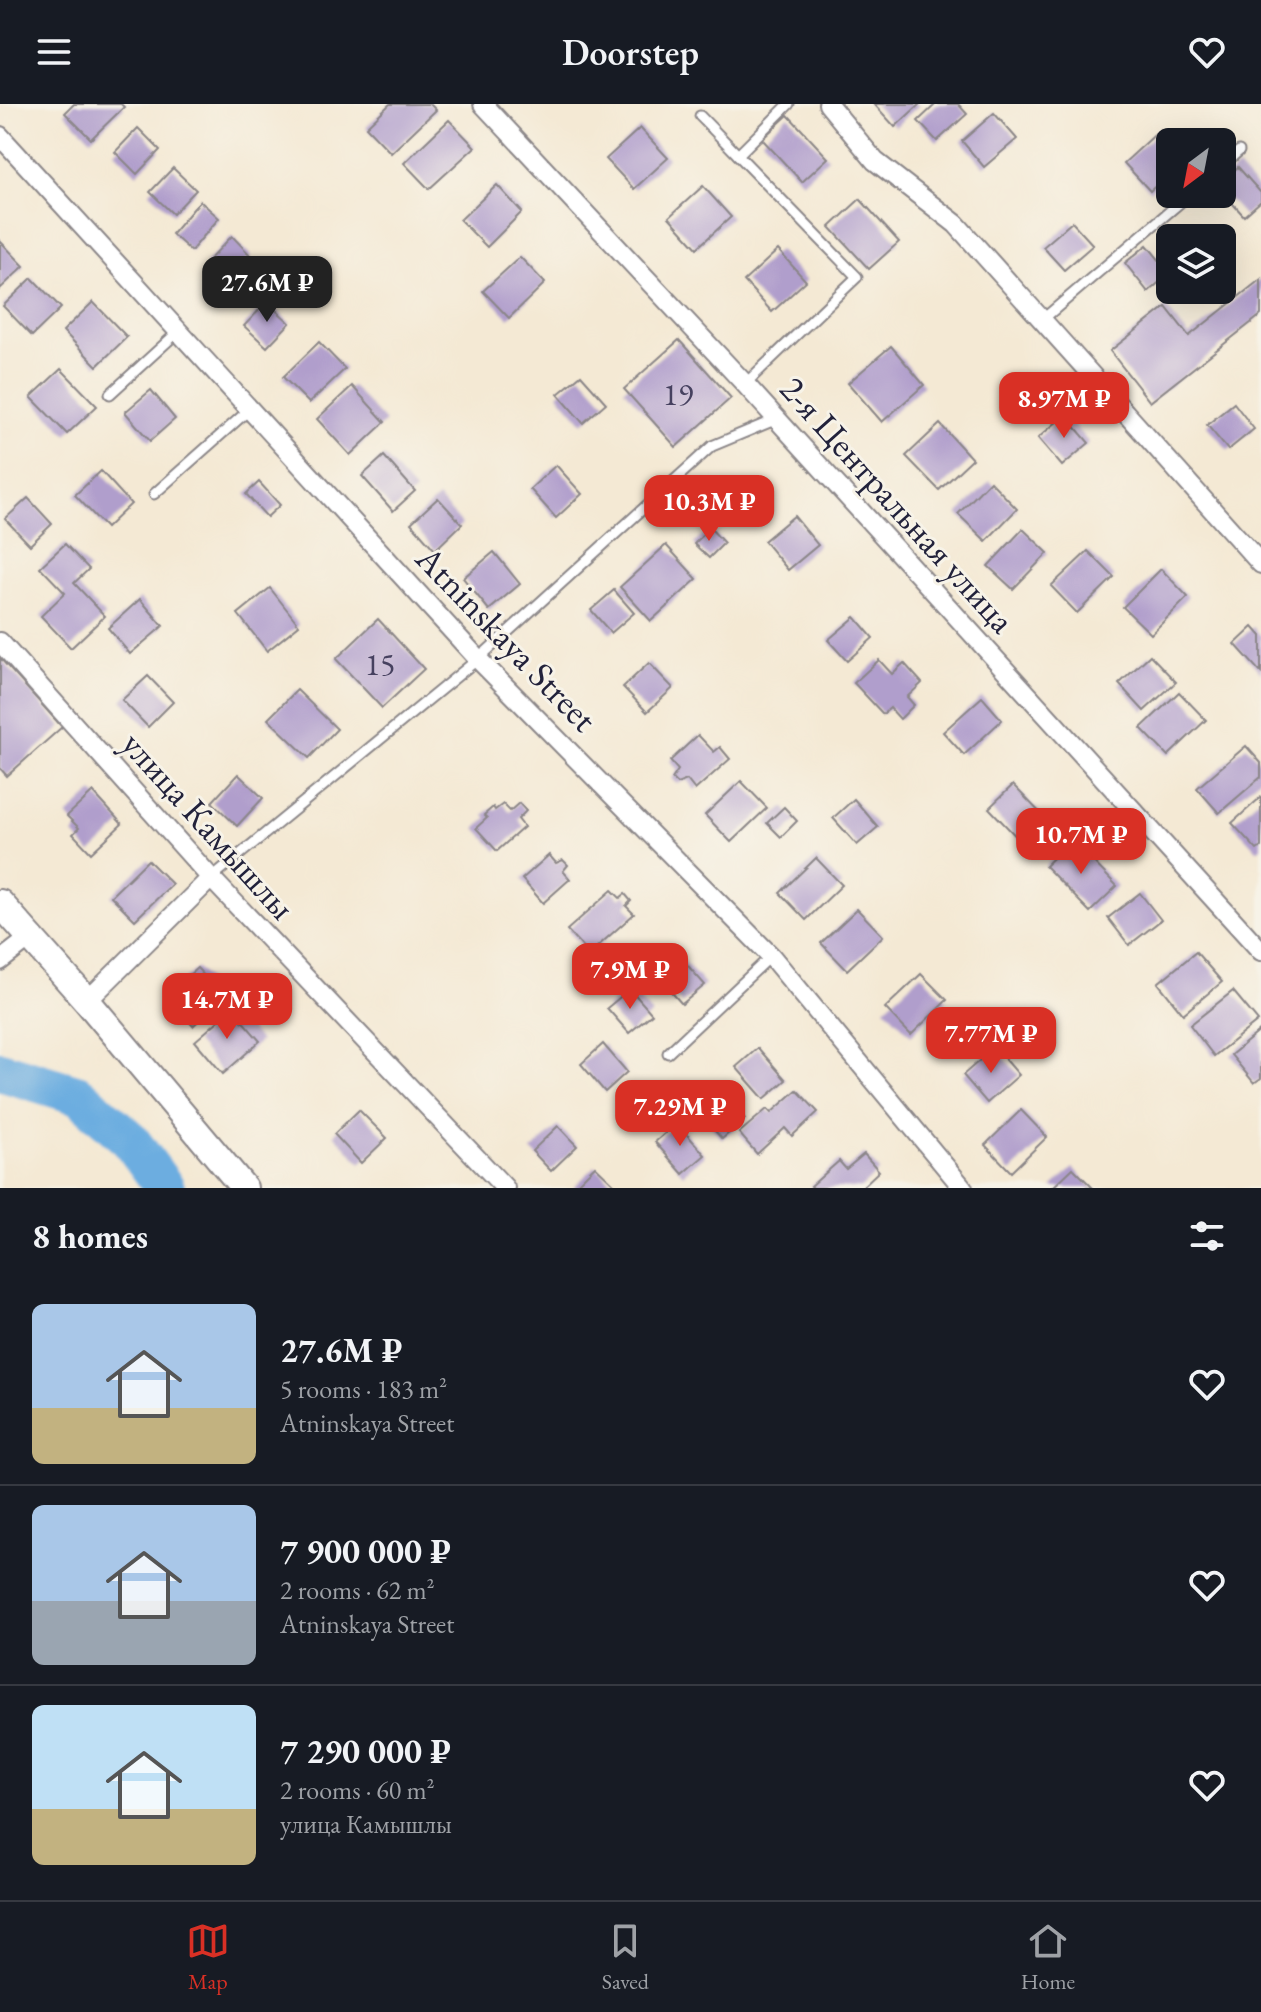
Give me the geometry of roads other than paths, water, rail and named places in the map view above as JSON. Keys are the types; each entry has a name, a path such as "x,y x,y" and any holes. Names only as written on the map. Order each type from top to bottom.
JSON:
{"street":[{"name":"2-я Центральная улица","path":"483,104 745,384 1261,951"},
{"path":"828,104 875,161 956,224 1261,564"},
{"name":"Atninskaya Street","path":"1,138 478,659 771,956 963,1188"},
{"name":"улица Камышлы","path":"0,642 211,878 505,1188"},
{"path":"87,1001 211,878"},
{"path":"0,903 244,1188"},
{"path":"0,961 31,937"}],"lane":[{"path":"738,155 789,104"},
{"path":"700,116 857,277 745,384"},
{"path":"1236,154 1239,151"},
{"path":"1042,320 1174,208"},
{"path":"110,394 179,331"},
{"path":"154,494 250,409"},
{"path":"211,878 478,659 712,446 777,419"},
{"path":"668,1053 771,956"}],"waterway":[{"path":"0,1071 79,1095 130,1140 165,1188"}]}
